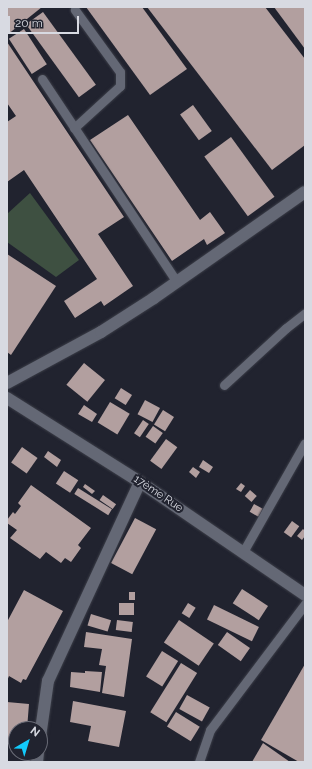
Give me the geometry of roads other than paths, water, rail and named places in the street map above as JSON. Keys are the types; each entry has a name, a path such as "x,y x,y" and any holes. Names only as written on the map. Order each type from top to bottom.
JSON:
{"street":[{"path":"7,383 101,332 177,282 305,192"},
{"name":"17ème Rue","path":"9,403 140,482 305,595"},
{"path":"42,721 48,681 140,482"}],"lane":[{"path":"74,128 120,86 120,72 75,10"},
{"path":"42,79 177,282"},
{"path":"224,385 286,328 305,313"},
{"path":"243,552 305,443"},
{"path":"199,762 210,730 305,604"}]}
